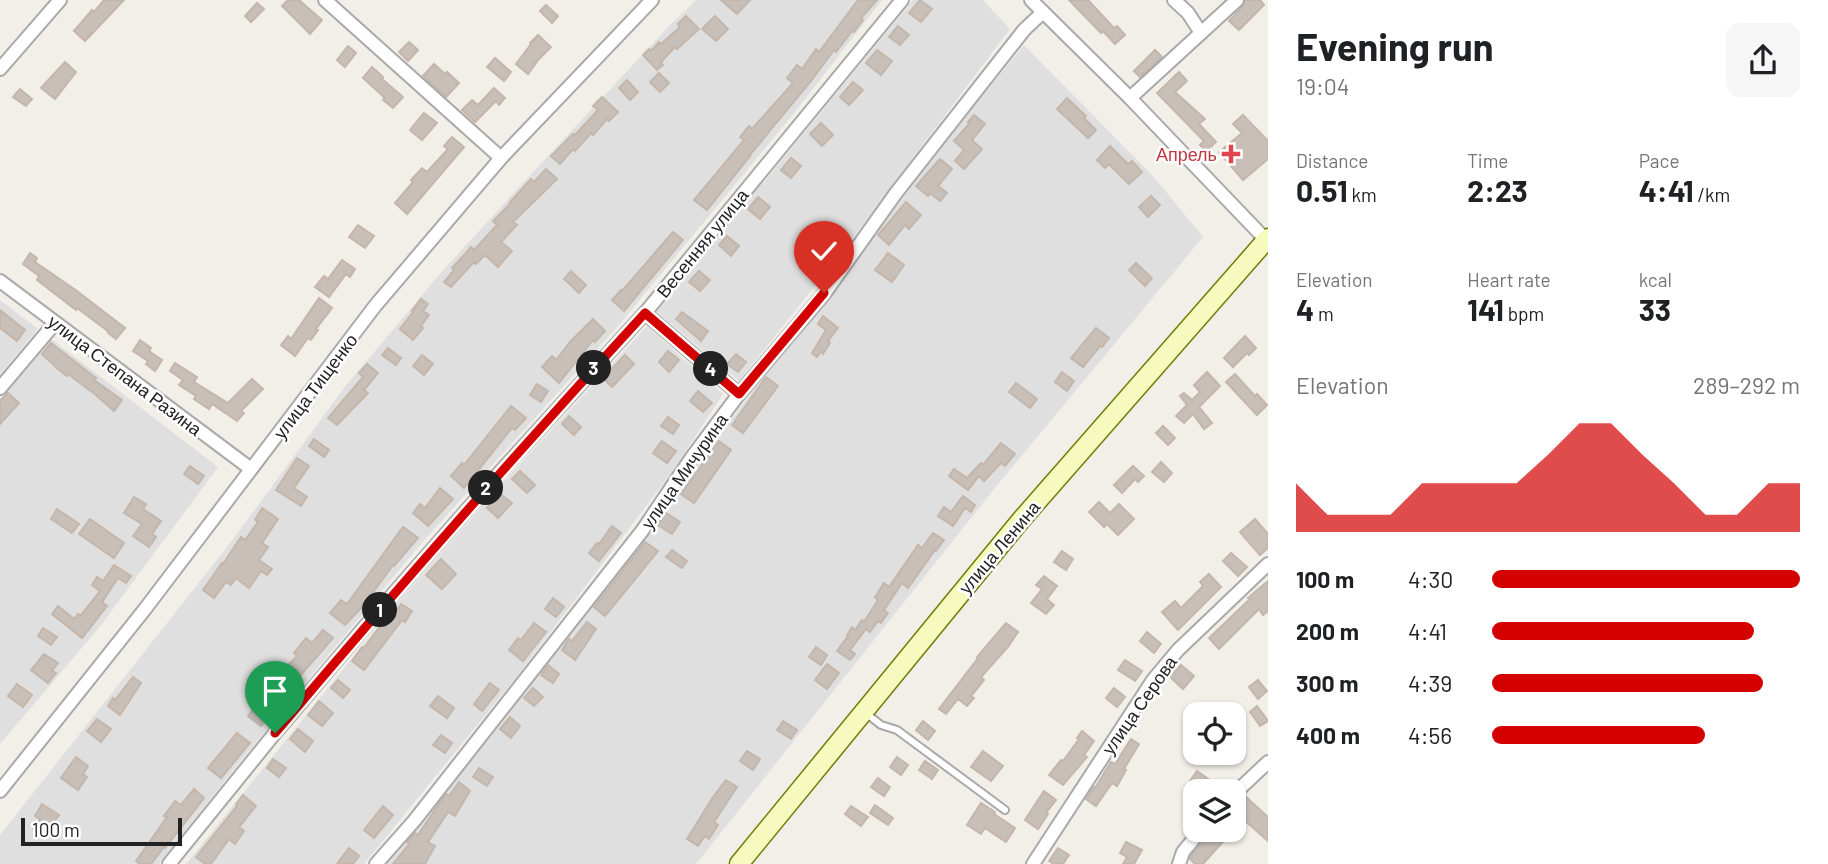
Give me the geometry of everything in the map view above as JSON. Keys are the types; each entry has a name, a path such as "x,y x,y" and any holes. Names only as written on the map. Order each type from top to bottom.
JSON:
{"main road":[{"name":"улица Ленина","path":"739,864 1021,520 1267,240"}],"street":[{"path":"0,69 60,0"},
{"path":"325,0 501,158"},
{"name":"улица Тищенко","path":"0,791 145,609 375,306 501,158 652,0"},
{"name":"Весенняя улица","path":"169,864 374,616 645,313 902,0"},
{"path":"1031,0 1267,240"},
{"path":"1174,0 1188,13 1200,33"},
{"path":"1130,98 1237,0"},
{"name":"улица Мичурина","path":"376,864 414,821 642,531 739,394 824,293 896,193 1024,30 1043,12"},
{"name":"улица Степана Разина","path":"0,281 251,470"},
{"path":"645,313 739,394"},
{"path":"0,388 55,323"},
{"name":"улица Серова","path":"1033,864 1153,680 1178,650 1268,564"},
{"path":"1246,783 1268,762"},
{"path":"1179,864 1183,852 1191,842"}],"lane":[{"path":"863,711 881,725 897,730 1005,810"}],"shaded area":[{"path":"696,0 882,0 795,112 618,326 420,545 243,758 159,864 0,864 0,835 234,538 344,388 438,276"},
{"path":"913,0 983,0 1010,29 849,243 739,381 657,312"},
{"path":"1024,45 1153,176 1203,237 990,494 696,864 383,864 467,763 589,608 754,389 836,287 949,137"},
{"path":"0,300 38,329 0,374"},
{"path":"647,326 723,394 672,472 518,675 364,864 186,864 386,616 508,477"},
{"path":"50,338 218,467 98,629 0,744 0,398"}],"building":[{"path":"104,0 124,0 85,41 74,31"},
{"path":"288,0 299,0 322,20 310,34 282,6"},
{"path":"721,0 750,0 737,14"},
{"path":"858,0 877,0 861,18 863,20 854,32 852,31 836,52 834,50 707,210 694,200 744,140 740,137 749,126 752,129 793,83 787,78 797,65 802,69 816,49 819,52"},
{"path":"920,0 932,9 921,22 909,13"},
{"path":"1069,0 1088,0 1114,28 1117,26 1125,35 1115,44"},
{"path":"1246,0 1260,0 1264,5 1239,30 1229,21"},
{"path":"257,3 264,9 251,22 245,16"},
{"path":"546,5 558,16 552,23 540,11"},
{"path":"686,16 699,29 677,49 675,47 657,70 643,55 680,27 678,24"},
{"path":"715,16 728,29 716,41 702,29"},
{"path":"898,26 909,35 900,45 889,37"},
{"path":"538,35 551,47 528,74 516,64"},
{"path":"409,42 418,50 408,61 399,52"},
{"path":"348,46 356,53 345,67 337,60"},
{"path":"877,50 892,61 881,75 866,63"},
{"path":"1155,50 1162,57 1140,77 1134,71"},
{"path":"495,58 511,72 504,81 487,67"},
{"path":"65,62 76,72 55,99 41,88"},
{"path":"434,64 459,83 446,97 423,76"},
{"path":"372,67 403,97 393,108 363,78"},
{"path":"1179,72 1187,81 1175,92 1205,119 1199,124 1216,142 1206,151 1200,145 1204,141 1157,93"},
{"path":"659,73 669,83 660,92 650,82"},
{"path":"627,80 638,92 630,100 619,88"},
{"path":"853,82 863,90 849,105 840,97"},
{"path":"494,88 505,98 499,105 496,101 475,122 462,110 472,100 478,105"},
{"path":"20,89 32,99 26,106 13,97"},
{"path":"602,97 618,112 609,121 607,119 593,135 591,133 575,151 573,149 560,164 551,156 598,110 593,106"},
{"path":"1067,98 1096,130 1088,138 1057,109"},
{"path":"424,113 437,123 422,140 410,130"},
{"path":"974,115 985,124 972,140 982,149 964,169 955,161 964,150 954,141"},
{"path":"1243,115 1268,141 1268,159 1243,180 1219,152 1242,133 1233,124"},
{"path":"821,123 833,135 822,146 810,134"},
{"path":"452,137 464,147 407,214 395,203 422,168 427,172 448,149 444,146"},
{"path":"1110,146 1128,164 1132,161 1142,172 1129,184 1109,164 1105,168 1097,160"},
{"path":"791,158 801,166 791,178 781,170"},
{"path":"940,159 952,169 938,186 947,193 940,201 930,193 928,196 916,186"},
{"path":"546,169 557,179 513,222 517,225 501,242 512,251 498,267 485,255 476,264 474,262 451,287 444,282 454,270 452,268 471,247 474,250 497,225 493,221 510,202 531,179 534,182"},
{"path":"1151,196 1160,205 1148,217 1139,207"},
{"path":"758,197 770,207 760,219 748,209"},
{"path":"906,202 921,215 909,229 905,225 889,245 878,235"},
{"path":"358,225 374,236 365,248 349,237"},
{"path":"673,232 683,240 624,311 612,300"},
{"path":"727,236 739,246 731,256 719,245"},
{"path":"830,236 840,244 832,254 822,246"},
{"path":"30,253 37,258 35,262 125,328 116,339 37,280 39,276 23,264"},
{"path":"888,253 904,265 892,282 875,270"},
{"path":"809,259 820,270 813,277 802,267"},
{"path":"342,260 355,269 350,277 346,274 329,297 315,287 324,276 328,279"},
{"path":"1136,263 1152,278 1145,286 1129,270"},
{"path":"571,271 586,285 579,293 564,279"},
{"path":"699,271 710,280 700,291 689,282"},
{"path":"319,298 332,308 311,340 308,338 295,356 281,345 288,336 291,339"},
{"path":"421,299 428,304 423,311 429,315 413,340 400,329"},
{"path":"0,310 25,330 17,341 0,328"},
{"path":"682,312 708,331 701,341 676,319"},
{"path":"823,316 838,328 828,341 830,343 823,354 821,352 817,357 812,353 826,330 818,324"},
{"path":"593,319 605,331 595,342 593,340 559,383 542,367 552,356 556,360"},
{"path":"1096,328 1109,338 1083,367 1071,358"},
{"path":"1245,336 1256,348 1233,367 1224,358"},
{"path":"140,340 162,360 155,371 146,364 148,361 133,351"},
{"path":"51,343 122,400 114,411 42,354"},
{"path":"388,348 401,358 396,365 382,355"},
{"path":"668,351 679,360 669,372 659,362"},
{"path":"736,354 746,362 738,372 727,364"},
{"path":"422,355 433,364 424,375 413,366"},
{"path":"625,355 634,364 612,387 603,378"},
{"path":"175,363 197,377 194,382 228,403 252,379 263,389 241,411 244,413 237,421 212,404 209,409 179,385 183,380 170,371"},
{"path":"367,364 378,373 364,390 368,393 337,425 328,418 363,377 359,373"},
{"path":"1062,372 1074,381 1067,391 1055,382"},
{"path":"1207,372 1220,386 1199,407 1212,423 1204,429 1193,414 1184,423 1176,416 1187,405 1180,396 1184,393 1192,400 1200,392 1194,385"},
{"path":"1235,374 1267,405 1257,415 1226,382"},
{"path":"766,377 778,386 743,433 732,425"},
{"path":"1016,383 1037,399 1030,408 1009,392"},
{"path":"537,384 548,391 541,402 530,395"},
{"path":"698,391 712,403 703,412 690,401"},
{"path":"8,393 19,403 0,424 0,401"},
{"path":"511,406 526,418 515,430 512,428 464,488 451,476 462,463 464,465"},
{"path":"569,416 581,427 574,435 562,424"},
{"path":"668,417 679,425 673,434 661,426"},
{"path":"1163,426 1175,438 1168,445 1156,433"},
{"path":"314,439 329,450 324,457 309,446"},
{"path":"662,441 676,451 667,463 653,453"},
{"path":"719,441 731,450 694,503 681,494"},
{"path":"1001,443 1015,454 1005,466 1001,463 984,481 979,476 968,490 949,476 954,469 967,478 981,463 983,465"},
{"path":"297,458 309,466 294,488 307,497 301,506 276,490"},
{"path":"1161,462 1172,473 1164,482 1152,472"},
{"path":"190,466 204,476 198,484 184,474"},
{"path":"1133,466 1144,476 1138,482 1135,479 1122,493 1114,485"},
{"path":"520,471 535,485 527,493 512,479"},
{"path":"440,488 453,499 428,526 413,513 420,504 425,508"},
{"path":"499,493 512,503 498,518 487,508"},
{"path":"963,496 975,505 971,512 965,508 953,526 938,516 944,507 951,512"},
{"path":"134,497 146,504 143,509 161,521 152,534 156,537 149,547 133,536 142,524 124,513"},
{"path":"1099,502 1110,513 1119,504 1134,519 1118,535 1107,524 1104,527 1089,512"},
{"path":"262,508 278,519 262,543 268,547 259,560 272,569 267,575 261,571 249,588 236,578 231,585 226,582 214,598 203,590 241,537 245,540 258,522 255,520"},
{"path":"57,509 79,524 72,533 51,519"},
{"path":"666,513 680,522 672,534 658,525"},
{"path":"90,519 124,543 114,558 79,534"},
{"path":"1255,519 1268,534 1268,548 1260,555 1240,532"},
{"path":"612,526 621,533 599,561 589,553"},
{"path":"403,527 418,538 345,625 330,613 341,600 347,604"},
{"path":"933,533 944,540 908,588 902,583 884,610 888,613 881,623 878,621 870,632 866,629 850,650 855,654 850,660 837,651 852,627 855,630 862,620 864,622 878,600 875,597 884,583 889,587 918,545 922,548"},
{"path":"645,542 658,551 605,616 594,607"},
{"path":"672,550 687,561 682,568 666,557"},
{"path":"1062,551 1073,559 1066,570 1054,562"},
{"path":"1231,553 1247,567 1238,576 1223,561"},
{"path":"441,559 456,574 442,589 426,575"},
{"path":"114,565 131,576 126,583 118,578 102,602 107,606 82,638 52,614 58,606 74,619 78,614 81,615 100,591 92,585 97,577 103,581"},
{"path":"1209,574 1221,587 1178,630 1162,612 1175,601 1181,608 1203,586 1200,582"},
{"path":"1044,576 1057,586 1047,599 1054,605 1046,614 1031,603 1042,589 1036,585"},
{"path":"1268,581 1268,611 1263,615 1259,609 1219,649 1209,638"},
{"path":"553,598 564,607 556,617 545,609"},
{"path":"401,604 412,611 364,670 352,661 381,625 385,627"},
{"path":"587,622 596,629 575,660 562,650 569,639 572,641"},
{"path":"534,623 546,632 523,661 509,650"},
{"path":"1006,623 1018,632 981,677 984,680 971,696 974,698 967,706 958,699 946,714 939,709 977,657"},
{"path":"43,628 57,637 51,645 38,636"},
{"path":"323,630 333,638 261,726 248,716 276,678 297,656 294,653 306,638 312,643"},
{"path":"1147,632 1161,644 1154,653 1140,641"},
{"path":"816,647 827,655 821,665 809,657"},
{"path":"44,654 58,663 52,671 56,673 48,683 31,670"},
{"path":"1125,660 1142,671 1135,681 1118,670"},
{"path":"827,664 839,673 827,689 815,680"},
{"path":"548,665 559,674 553,683 541,675"},
{"path":"1181,665 1194,676 1183,689 1170,677"},
{"path":"133,677 141,683 120,715 108,706"},
{"path":"338,680 350,690 343,698 331,688"},
{"path":"1258,680 1267,691 1258,699 1249,687"},
{"path":"490,683 499,690 482,711 474,704"},
{"path":"17,684 32,695 23,707 8,696"},
{"path":"533,688 543,697 534,706 524,698"},
{"path":"1114,688 1125,697 1117,707 1106,698"},
{"path":"438,696 454,708 447,718 430,706"},
{"path":"319,701 333,713 322,726 308,715"},
{"path":"1257,706 1268,721 1260,726 1250,712"},
{"path":"510,717 520,726 511,738 500,729"},
{"path":"97,719 111,729 101,742 87,731"},
{"path":"783,721 797,730 791,739 777,730"},
{"path":"923,721 935,731 928,740 916,730"},
{"path":"298,729 313,741 305,752 290,739"},
{"path":"1082,731 1094,741 1084,755 1087,757 1063,785 1049,775 1061,760 1063,761"},
{"path":"237,733 250,743 221,778 208,768"},
{"path":"441,735 452,743 445,753 433,745"},
{"path":"1131,739 1139,744 1124,769 1126,770 1117,786 1112,783 1096,806 1086,799 1111,762 1115,764"},
{"path":"747,751 760,759 753,770 740,761"},
{"path":"983,751 1003,766 991,781 971,767"},
{"path":"76,757 88,766 83,774 87,777 78,790 61,778"},
{"path":"897,757 908,765 901,775 890,767"},
{"path":"273,759 286,768 279,777 267,768"},
{"path":"925,761 938,770 932,779 919,770"},
{"path":"479,768 493,777 487,786 473,777"},
{"path":"1197,771 1208,779 1191,779"},
{"path":"878,778 890,787 884,796 871,787"},
{"path":"726,780 737,787 714,822 718,825 709,839 705,836 698,846 687,839"},
{"path":"459,782 470,791 455,816 448,812 428,842 435,846 425,864 393,864 409,844 407,842 415,833 418,835 446,794 449,796"},
{"path":"194,789 204,798 165,848 151,864 140,864 136,861 175,801 181,805"},
{"path":"1044,791 1056,800 1038,829 1025,820"},
{"path":"243,795 256,806 239,827 244,831 235,844 229,839 211,864 205,864 196,857"},
{"path":"1246,797 1268,817 1268,841 1246,822"},
{"path":"981,803 1015,828 1006,842 985,828 981,834 967,825"},
{"path":"42,804 59,815 43,836 33,829 40,819 35,816"},
{"path":"875,805 893,818 888,825 870,813"},
{"path":"383,806 393,815 374,838 364,830"},
{"path":"851,806 868,817 861,826 845,814"},
{"path":"1126,842 1142,850 1134,864 1123,864 1127,857 1120,853"},
{"path":"1203,842 1222,842 1203,864 1195,864 1190,859"},
{"path":"349,848 359,856 353,864 337,864"},
{"path":"1058,848 1069,855 1063,864 1049,861"}],"place":[{"name":"Апрель","path":"1231,154"}],"route":[{"path":"275,733 501,471 645,313 739,394 824,293"}]}
